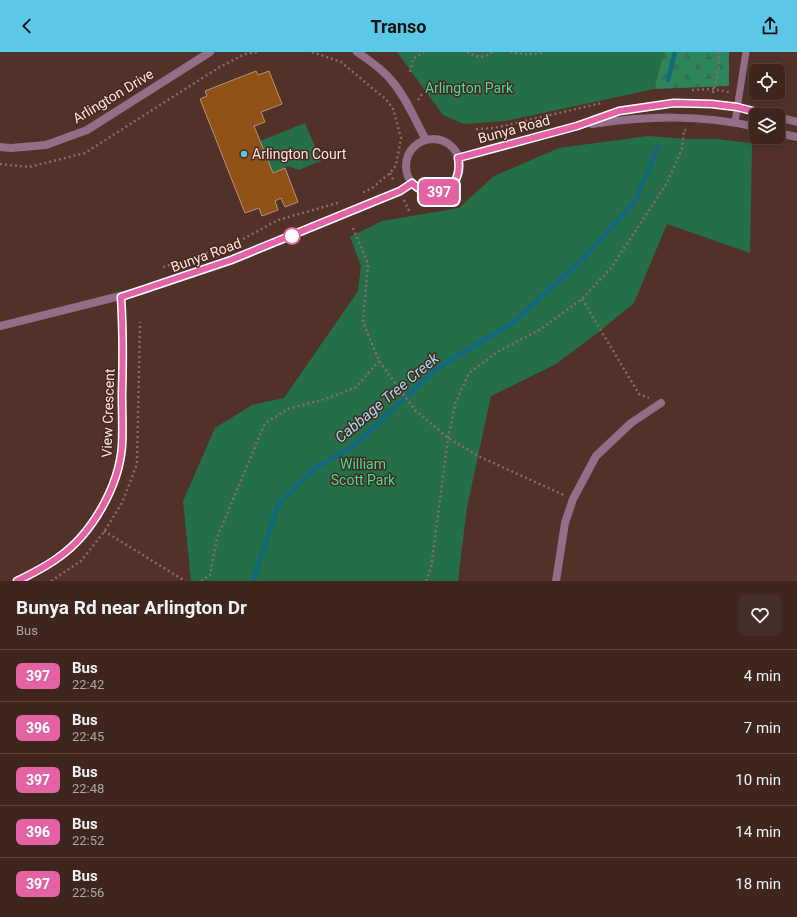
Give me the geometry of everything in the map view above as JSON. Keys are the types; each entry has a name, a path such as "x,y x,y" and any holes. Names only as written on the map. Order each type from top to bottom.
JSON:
{"street":[{"name":"Arlington Drive","path":"0,148 46,145 87,130 210,52"},
{"path":"357,52 370,61 391,80 407,104 426,140"},
{"name":"Bunya Road","path":"458,158 577,126 619,111 674,103 712,104 749,110"},
{"name":"Bunya Road","path":"577,126 621,120 675,117 710,119 749,125"},
{"path":"785,119 797,122"},
{"path":"785,135 797,138"},
{"path":"426,140 442,141 455,150 460,166 459,174 455,182 446,190 434,193 425,192 418,189 407,175 407,158 418,144 426,140"},
{"name":"Bunya Road","path":"0,326 121,297 231,260 393,194 412,183"},
{"name":"View Crescent","path":"17,581 36,572 60,557 76,542 107,500 114,481 122,447 123,324 121,297"},
{"path":"556,581 565,523 573,499 596,456 631,423 661,404"}],"lane":[{"path":"735,122 746,52"}],"path":[{"path":"0,164 29,167 85,153 218,68 245,54 258,52"},
{"path":"312,52 341,62 386,98 393,109 401,138 396,165 390,173 372,188 358,194"},
{"path":"410,72 413,59 424,52"},
{"path":"467,52 478,57 486,57 492,52"},
{"path":"510,52 520,54 540,54 544,52"},
{"path":"713,89 719,69 718,52"},
{"path":"426,581 431,568 448,438 455,404 470,374 499,351 541,329 582,299 611,268 667,183 682,149 684,130 690,130"},
{"path":"164,267 232,245 278,220 344,201"},
{"path":"353,228 368,264 363,322 379,361 415,410 448,438 480,457 573,499"},
{"path":"582,299 639,394 661,404"},
{"path":"201,581 210,575 217,538 265,423 288,408 325,399 355,388 379,361"},
{"path":"92,522 104,532 185,581"}],"green space":[{"name":"Arlington Park","path":"397,52 664,52 654,89 506,121 464,124 443,115"},
{"path":"664,52 729,52 729,86 654,89"},
{"path":"305,123 321,161 299,170 288,166 273,173 260,141"},
{"name":"William Scott Park","path":"648,136 685,139 717,139 752,144 750,253 667,224 634,303 556,364 491,396 467,507 458,581 191,581 183,501 215,428 252,405 284,398 358,291 361,266 350,237 382,221 459,208 494,176 559,148"}],"building":[{"name":"Arlington Court","path":"256,71 258,75 269,71 282,104 261,112 265,122 254,126 273,173 285,168 298,202 285,207 281,198 275,201 278,210 262,216 259,208 245,213 200,99 207,96 205,91"}],"waterway":[{"name":"Cabbage Tree Creek","path":"668,80 675,52"},
{"name":"Cabbage Tree Creek","path":"253,581 279,503 315,468 355,445 436,369 511,324 585,257 636,200 658,147"}],"bus line":[{"name":"397","path":"17,581 36,572 60,557 76,542 107,500 114,481 122,447 123,324 121,297 231,260 349,213 400,191 412,183 418,189 425,192 442,192 455,182 459,174 460,166 458,158 577,126 619,111 674,103 712,104 749,110"}],"place":[{"name":"Arlington Court","path":"244,154"}]}
